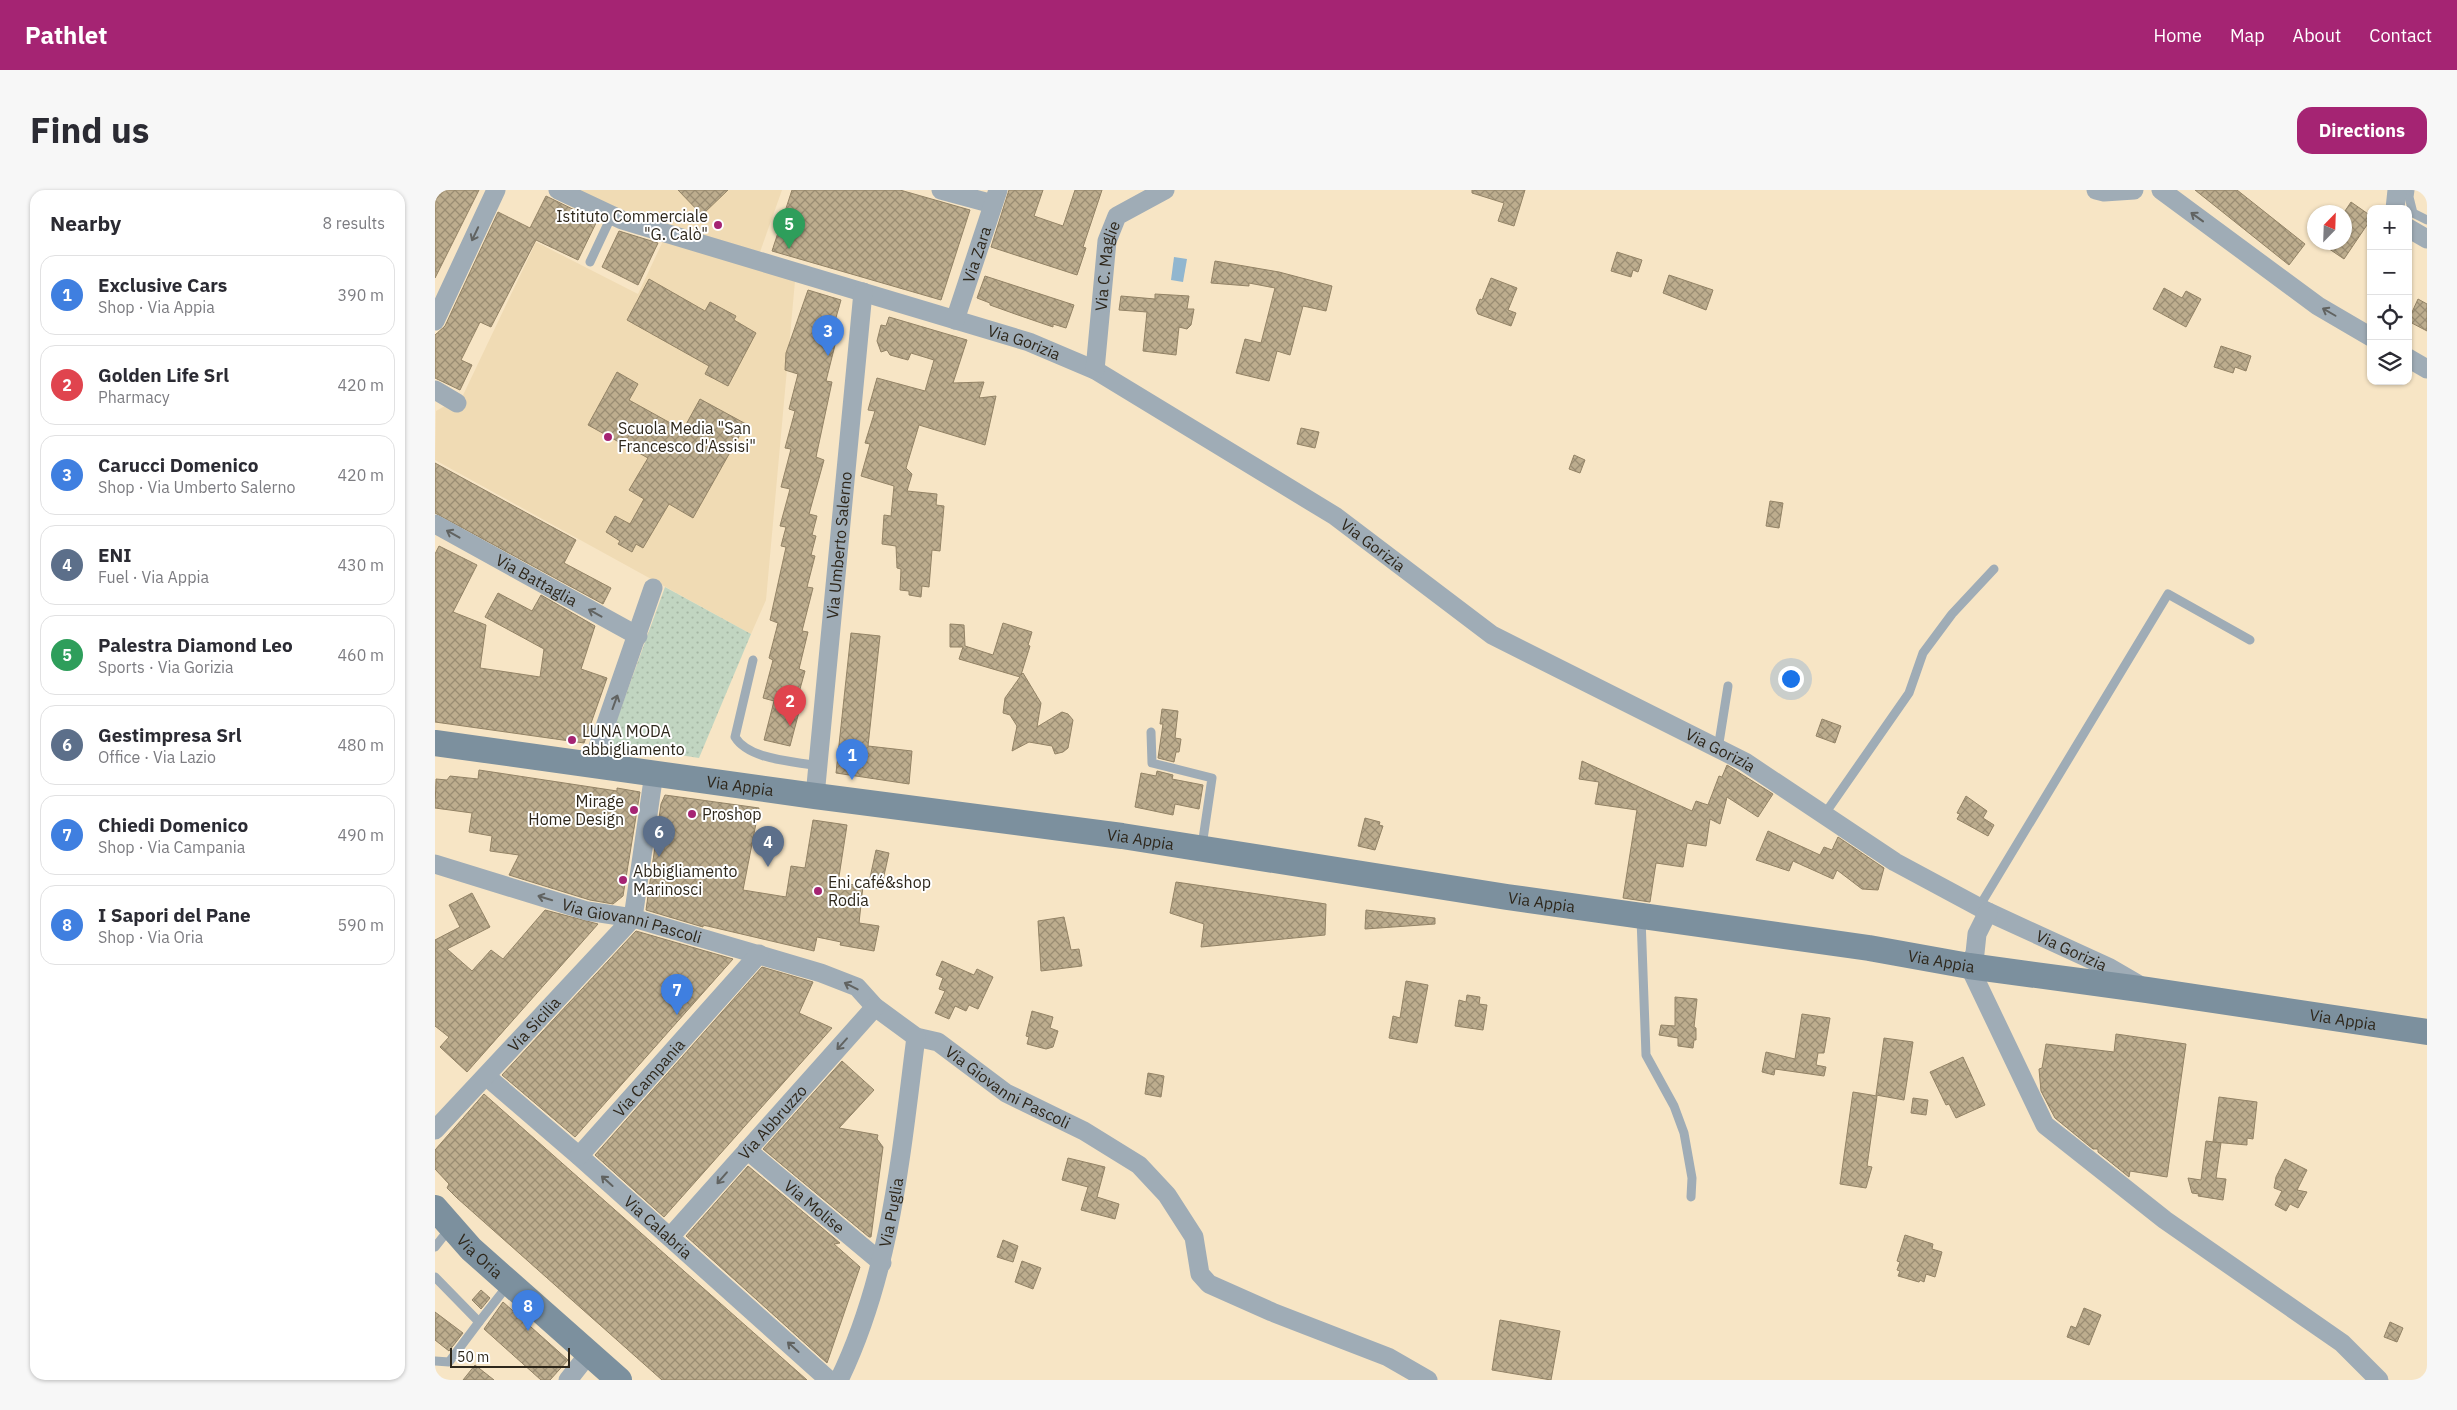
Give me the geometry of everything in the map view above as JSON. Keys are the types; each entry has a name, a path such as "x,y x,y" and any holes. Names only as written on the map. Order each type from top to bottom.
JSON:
{"main road":[{"name":"Via Appia","path":"435,742 815,796 1123,836 1497,895 1869,948 1969,966 2147,990 2427,1032"},
{"name":"Via Oria","path":"440,1228 471,1249 590,1352 619,1380"}],"street":[{"path":"435,321 496,190"},
{"name":"Via Gorizia","path":"558,190 612,215 1029,342 1095,370 1335,516 1492,635 1745,762 1895,862 1983,910 2109,968 2147,990"},
{"path":"941,190 995,197"},
{"name":"Via C. Maglie","path":"1095,370 1107,241 1117,216 1165,190"},
{"path":"2095,190 2104,192 2134,190"},
{"path":"2161,190 2318,306 2367,335"},
{"path":"2395,205 2397,190"},
{"name":"Via Zara","path":"955,320 995,197"},
{"path":"2412,230 2427,238"},
{"name":"Via Umberto Salerno","path":"815,796 863,292"},
{"path":"2412,360 2427,369"},
{"path":"435,390 457,403"},
{"name":"Via Battaglia","path":"435,524 638,636"},
{"path":"593,764 653,588"},
{"path":"633,918 654,773"},
{"name":"Via Giovanni Pascoli","path":"435,864 587,911 633,918 759,954 821,973 857,987 875,1008 916,1037 938,1042 1006,1092 1091,1135 1139,1165 1167,1195 1194,1237 1200,1274 1209,1284 1272,1312 1388,1357 1428,1380"},
{"path":"1983,910 1977,934 1975,953 1969,966 2045,1125 2165,1220 2342,1343 2379,1380"},
{"name":"Via Sicilia","path":"435,1130 633,918"},
{"name":"Via Campania","path":"579,1156 759,954"},
{"name":"Via Abbruzzo","path":"670,1237 875,1008"},
{"name":"Via Puglia","path":"839,1380 853,1352 882,1263 899,1174 916,1037"},
{"name":"Via Calabria","path":"486,1076 579,1156 829,1380"},
{"name":"Via Molise","path":"747,1150 882,1263"},
{"path":"568,1380 590,1352"}],"lane":[{"path":"2410,190 2409,197 2413,213 2427,220"},
{"path":"590,262 612,215"},
{"path":"1824,815 1909,693 1923,653 1952,614 1993,569"},
{"path":"1983,910 2168,594 2250,640"},
{"path":"753,660 735,737 741,745 761,754 818,766"},
{"path":"1718,749 1728,686"},
{"path":"1151,732 1152,763 1212,778 1202,848"},
{"path":"1641,916 1646,1055 1674,1106 1684,1133 1692,1178 1691,1197"},
{"path":"435,1277 479,1322"},
{"path":"435,1362 449,1362 510,1283"}],"shaded area":[{"name":"Istituto Commerciale \"G. Calò\"","path":"573,190 782,190 760,252 620,211"},
{"name":"Scuola Media \"San Francesco d'Assisi\"","path":"663,241 795,281 766,600 751,634 435,460 436,411 445,406 455,412 536,242 638,294"}],"green space":[{"path":"665,587 751,634 699,758 608,744"}],"water":[{"path":"1174,257 1187,259 1183,282 1171,280"}],"building":[{"path":"435,190 479,190 435,278"},
{"path":"678,190 728,190 702,215"},
{"path":"792,190 900,190 970,210 941,300 772,251"},
{"path":"1009,190 1043,190 1034,216 1063,226 1075,190 1102,190 1083,247 1086,248 1077,275 991,247"},
{"path":"1472,190 1525,190 1514,226 1498,221 1504,203 1472,193"},
{"path":"2195,190 2237,190 2305,244 2289,265"},
{"path":"546,196 597,221 578,260 536,240 491,327 480,322 461,360 472,365 460,390 435,378 435,335 445,326 498,212 530,228"},
{"path":"2351,202 2367,213 2367,225 2352,247 2352,205 2349,205"},
{"path":"619,231 658,243 638,285 602,267"},
{"path":"2331,250 2350,250 2344,259"},
{"path":"1617,252 1642,260 1638,272 1633,270 1631,277 1611,271"},
{"path":"1215,261 1279,272 1332,286 1326,311 1303,306 1290,355 1277,351 1269,381 1236,373 1245,339 1261,343 1275,288 1249,283 1249,286 1211,283"},
{"path":"1669,275 1713,290 1706,310 1663,293"},
{"path":"985,276 1074,305 1066,328 1053,324 1053,327 990,305 990,303 977,298"},
{"path":"1491,278 1517,288 1508,310 1516,313 1511,326 1478,314 1476,309"},
{"path":"649,279 705,311 710,302 736,316 734,320 756,333 728,386 705,374 709,366 627,320"},
{"path":"2164,288 2182,298 2186,291 2201,299 2186,327 2153,309"},
{"path":"808,290 841,300 829,342 835,345 826,381 832,382 816,457 824,460 809,514 817,516 812,535 816,536 811,555 815,556 807,587 813,588 802,631 808,632 799,669 805,671 795,707 800,708 790,746 764,740 774,701 763,698 773,660 769,658 778,623 770,620 786,547 781,546 786,527 780,526 790,489 781,487 791,449 785,448 795,411 789,409 798,374 785,370 786,353"},
{"path":"1155,294 1189,296 1187,309 1194,309 1191,325 1187,329 1179,327 1176,355 1143,351 1147,312 1119,310 1121,296 1155,299"},
{"path":"2418,299 2427,304 2427,331 2412,323 2412,312"},
{"path":"889,317 967,340 953,383 984,382 979,398 996,396 985,445 919,425 906,468 912,474 907,491 937,494 936,505 944,506 940,551 932,550 929,587 922,586 921,597 909,595 909,591 900,590 901,569 897,568 896,546 882,544 884,515 891,516 894,486 861,476 870,444 865,443 875,411 868,410 877,378 925,391 934,360 911,353 908,360 890,355 887,350 881,352 877,341 881,325 886,326"},
{"path":"2221,346 2251,356 2246,371 2235,367 2233,373 2214,367"},
{"path":"617,372 638,384 629,400 683,430 700,399 746,424 693,518 669,504 643,548 636,544 632,552 618,544 620,541 606,532 615,516 630,524 644,499 629,490 648,458 588,425"},
{"path":"1301,428 1319,432 1315,448 1297,444"},
{"path":"1574,455 1585,460 1580,473 1569,469"},
{"path":"435,463 576,540 564,563 611,588 603,604 435,513"},
{"path":"1770,501 1783,503 1779,528 1766,526"},
{"path":"439,546 477,565 453,612 486,625 480,668 540,677 544,649 485,617 498,593 532,611 541,595 595,626 581,669 607,678 584,743 435,722 435,554"},
{"path":"1003,623 1032,632 1028,645 1030,646 1021,675 1023,673 1041,703 1037,727 1062,712 1068,714 1073,720 1068,748 1063,752 1055,754 1052,746 1029,742 1012,751 1017,726 1010,715 1003,713 1005,698 1020,677 959,659 963,647 950,647 950,624 964,625 965,646 993,655"},
{"path":"851,633 880,636 868,746 912,751 909,784 836,773"},
{"path":"1162,709 1178,711 1175,738 1181,739 1179,752 1176,752 1174,762 1158,758 1163,724 1160,724"},
{"path":"1822,719 1841,726 1835,743 1816,736"},
{"path":"1582,761 1692,811 1696,801 1708,805 1719,776 1722,777 1727,765 1773,794 1758,817 1727,797 1720,824 1710,819 1706,846 1687,843 1683,867 1656,863 1650,902 1623,898 1637,810 1595,804 1599,782 1579,779"},
{"path":"479,770 617,791 617,788 640,792 623,896 613,904 590,900 509,875 519,855 490,851 492,836 469,832 472,813 435,808 436,779 447,780 450,776 478,779"},
{"path":"1157,771 1173,775 1172,779 1203,785 1199,809 1175,804 1173,815 1135,807 1141,773 1156,776"},
{"path":"665,795 759,808 743,890 786,897 791,866 805,868 813,820 847,825 838,883 863,886 859,923 879,926 874,951 840,945 841,942 817,937 814,951 703,925 703,927 646,910 661,804"},
{"path":"1966,796 1987,811 1983,818 1994,825 1988,836 1957,819 1960,814 1957,813"},
{"path":"1365,818 1380,822 1379,825 1383,826 1375,850 1358,846"},
{"path":"1768,831 1820,855 1824,847 1832,850 1838,837 1884,868 1878,890 1862,889 1837,870 1833,879 1793,861 1789,871 1756,860"},
{"path":"876,850 889,853 881,889 868,887"},
{"path":"1176,882 1326,904 1325,935 1201,947 1204,924 1170,913"},
{"path":"472,893 490,927 447,949 472,971 491,950 503,959 545,910 598,924 467,1072 440,1047 449,1037 435,1026 435,940 460,927 449,905"},
{"path":"1366,910 1435,918 1435,924 1365,929"},
{"path":"1064,917 1071,950 1079,949 1082,966 1041,971 1038,921"},
{"path":"636,931 733,959 575,1137 502,1075"},
{"path":"942,961 974,975 977,969 993,977 978,1009 969,1005 966,1011 955,1006 949,1019 935,1013 945,991 939,989 943,978 936,975"},
{"path":"762,967 813,982 799,1013 832,1028 664,1217 595,1155"},
{"path":"1406,981 1428,985 1417,1043 1389,1038 1393,1016 1400,1018"},
{"path":"1467,995 1480,997 1479,1004 1487,1005 1483,1030 1455,1026 1459,1000 1466,1002"},
{"path":"1675,997 1697,999 1694,1027 1696,1028 1696,1040 1694,1040 1693,1048 1678,1046 1678,1038 1659,1035 1661,1025 1675,1026"},
{"path":"1032,1011 1053,1017 1050,1028 1058,1031 1053,1047 1046,1049 1027,1044 1029,1037 1026,1036"},
{"path":"1802,1014 1830,1018 1824,1053 1818,1053 1816,1065 1826,1067 1824,1076 1775,1069 1774,1075 1762,1072 1766,1052 1795,1059"},
{"path":"2116,1034 2186,1044 2167,1177 2130,1171 2129,1177 2098,1152 2098,1149 2093,1149 2055,1118 2041,1091 2039,1069 2042,1068 2046,1044 2114,1052"},
{"path":"1884,1038 1913,1042 1904,1100 1876,1095"},
{"path":"1963,1057 1985,1105 1956,1118 1949,1104 1946,1105 1930,1072"},
{"path":"842,1061 874,1090 839,1128 878,1135 877,1139 883,1147 871,1237 763,1149"},
{"path":"1148,1073 1164,1076 1161,1097 1145,1094"},
{"path":"1853,1092 1877,1096 1867,1166 1872,1167 1866,1188 1840,1184"},
{"path":"484,1094 807,1380 662,1380 457,1198 447,1188 449,1184 435,1169 435,1150"},
{"path":"2219,1097 2257,1102 2253,1139 2247,1138 2247,1145 2213,1142"},
{"path":"1913,1098 1928,1100 1926,1115 1911,1113"},
{"path":"2206,1141 2221,1143 2216,1178 2226,1179 2223,1200 2198,1196 2199,1194 2192,1193 2188,1178 2201,1180"},
{"path":"1068,1158 1105,1167 1097,1197 1119,1204 1115,1219 1081,1210 1088,1187 1062,1180"},
{"path":"2285,1159 2307,1170 2297,1190 2307,1192 2298,1208 2290,1204 2286,1211 2275,1205 2282,1191 2274,1188 2276,1177"},
{"path":"748,1166 840,1243 834,1244 860,1267 827,1363 686,1236"},
{"path":"1905,1235 1933,1244 1932,1249 1942,1252 1935,1277 1926,1274 1924,1282 1920,1280 1919,1282 1898,1276 1900,1271 1897,1270 1900,1262 1897,1261"},
{"path":"1003,1240 1018,1246 1013,1262 997,1257"},
{"path":"1022,1261 1041,1268 1033,1289 1015,1282"},
{"path":"481,1290 490,1298 481,1309 472,1300"},
{"path":"503,1302 568,1360 550,1380 541,1380 484,1329"},
{"path":"2084,1308 2101,1315 2089,1345 2067,1337 2071,1326 2076,1328"},
{"path":"435,1312 463,1333 449,1351 435,1340"},
{"path":"1500,1320 1560,1331 1551,1380 1492,1370"},
{"path":"2390,1322 2403,1328 2397,1342 2384,1337"},
{"path":"475,1365 494,1380 463,1380"}],"place":[{"name":"Istituto Commerciale \"G. Calò\"","path":"718,225"},
{"name":"Palestra Diamond Leo","path":"789,249"},
{"name":"Carucci Domenico","path":"828,356"},
{"name":"Scuola Media \"San Francesco d'Assisi\"","path":"608,437"},
{"name":"Golden Life Srl","path":"790,726"},
{"name":"LUNA MODA abbigliamento","path":"572,740"},
{"name":"Exclusive Cars","path":"852,780"},
{"name":"Mirage Home Design","path":"634,810"},
{"name":"Proshop","path":"692,814"},
{"name":"Gestimpresa Srl","path":"659,857"},
{"name":"ENI","path":"768,867"},
{"name":"Abbigliamento Marinosci","path":"623,880"},
{"name":"Eni café&shop Rodia","path":"818,891"},
{"name":"Chiedi Domenico","path":"677,1015"},
{"name":"I Sapori del Pane","path":"528,1331"}]}
